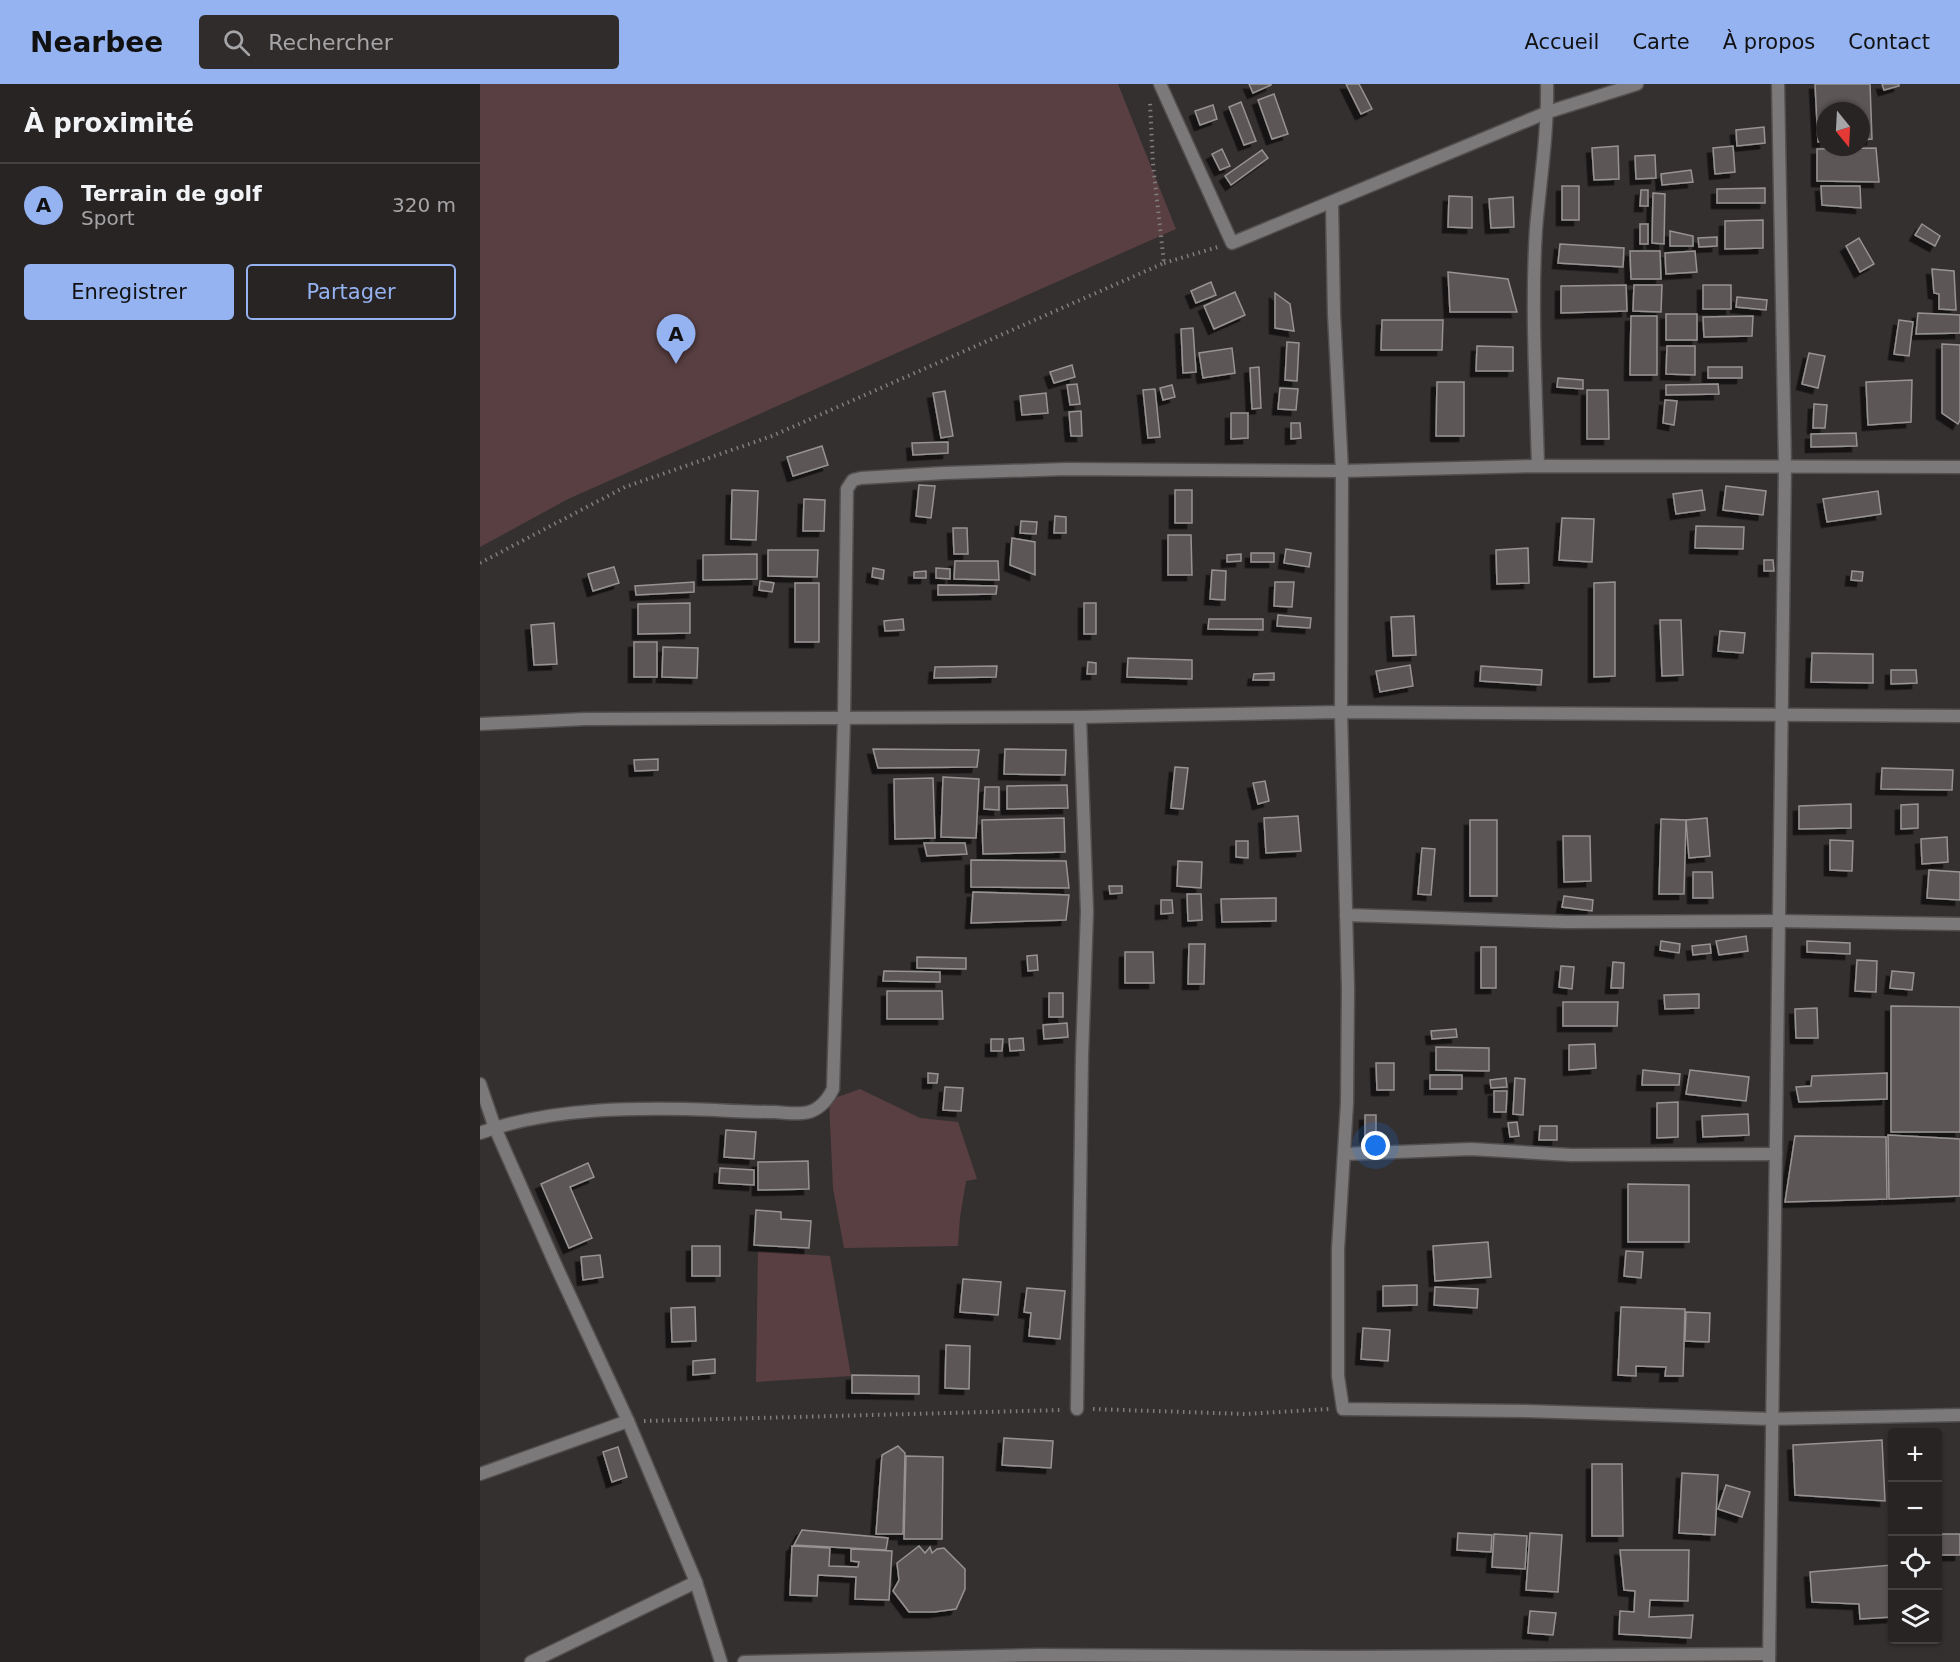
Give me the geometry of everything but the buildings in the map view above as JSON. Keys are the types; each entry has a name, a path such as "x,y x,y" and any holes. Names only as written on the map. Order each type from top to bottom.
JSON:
{"street":[{"path":"1160,84 1232,243 1548,112 1637,84"},
{"path":"1538,466 1534,287 1536,230 1548,112 1547,84"},
{"path":"744,1662 1039,1655 1346,1660 1769,1658 1785,467 1778,84"},
{"path":"1332,202 1334,314 1342,471 1341,712 1348,1057 1345,1154 1338,1249 1338,1376 1343,1409 1526,1411 1772,1419 1960,1415"},
{"path":"480,1133 574,1113 612,1110 804,1113 822,1105 829,1098 833,1089 844,719 847,489 852,480 932,473 1067,469 1342,471 1538,466 1960,467"},
{"path":"480,724 585,719 1080,717 1341,712 1960,716"},
{"path":"1077,1409 1082,1056 1087,911 1080,717"},
{"path":"1346,915 1566,922 1779,921 1960,924"},
{"path":"480,1084 495,1128 628,1421 696,1582 721,1662"},
{"path":"1345,1154 1471,1149 1571,1155 1776,1154"},
{"path":"480,1474 628,1421"},
{"path":"531,1662 696,1582"}],"path":[{"path":"1149,94 1153,164 1164,263"},
{"path":"480,563 625,487 772,436 1164,263 1232,243"},
{"path":"628,1421 1077,1409 1245,1414 1343,1409"}],"shaded area":[{"path":"480,84 1118,84 1176,229 568,499 480,547"},
{"path":"860,1089 920,1118 958,1122 977,1179 966,1181 958,1246 844,1248 833,1188 829,1100"},
{"path":"758,1251 830,1256 851,1376 756,1382"}],"place":[{"name":"Terrain de golf","path":"676,364"}]}
